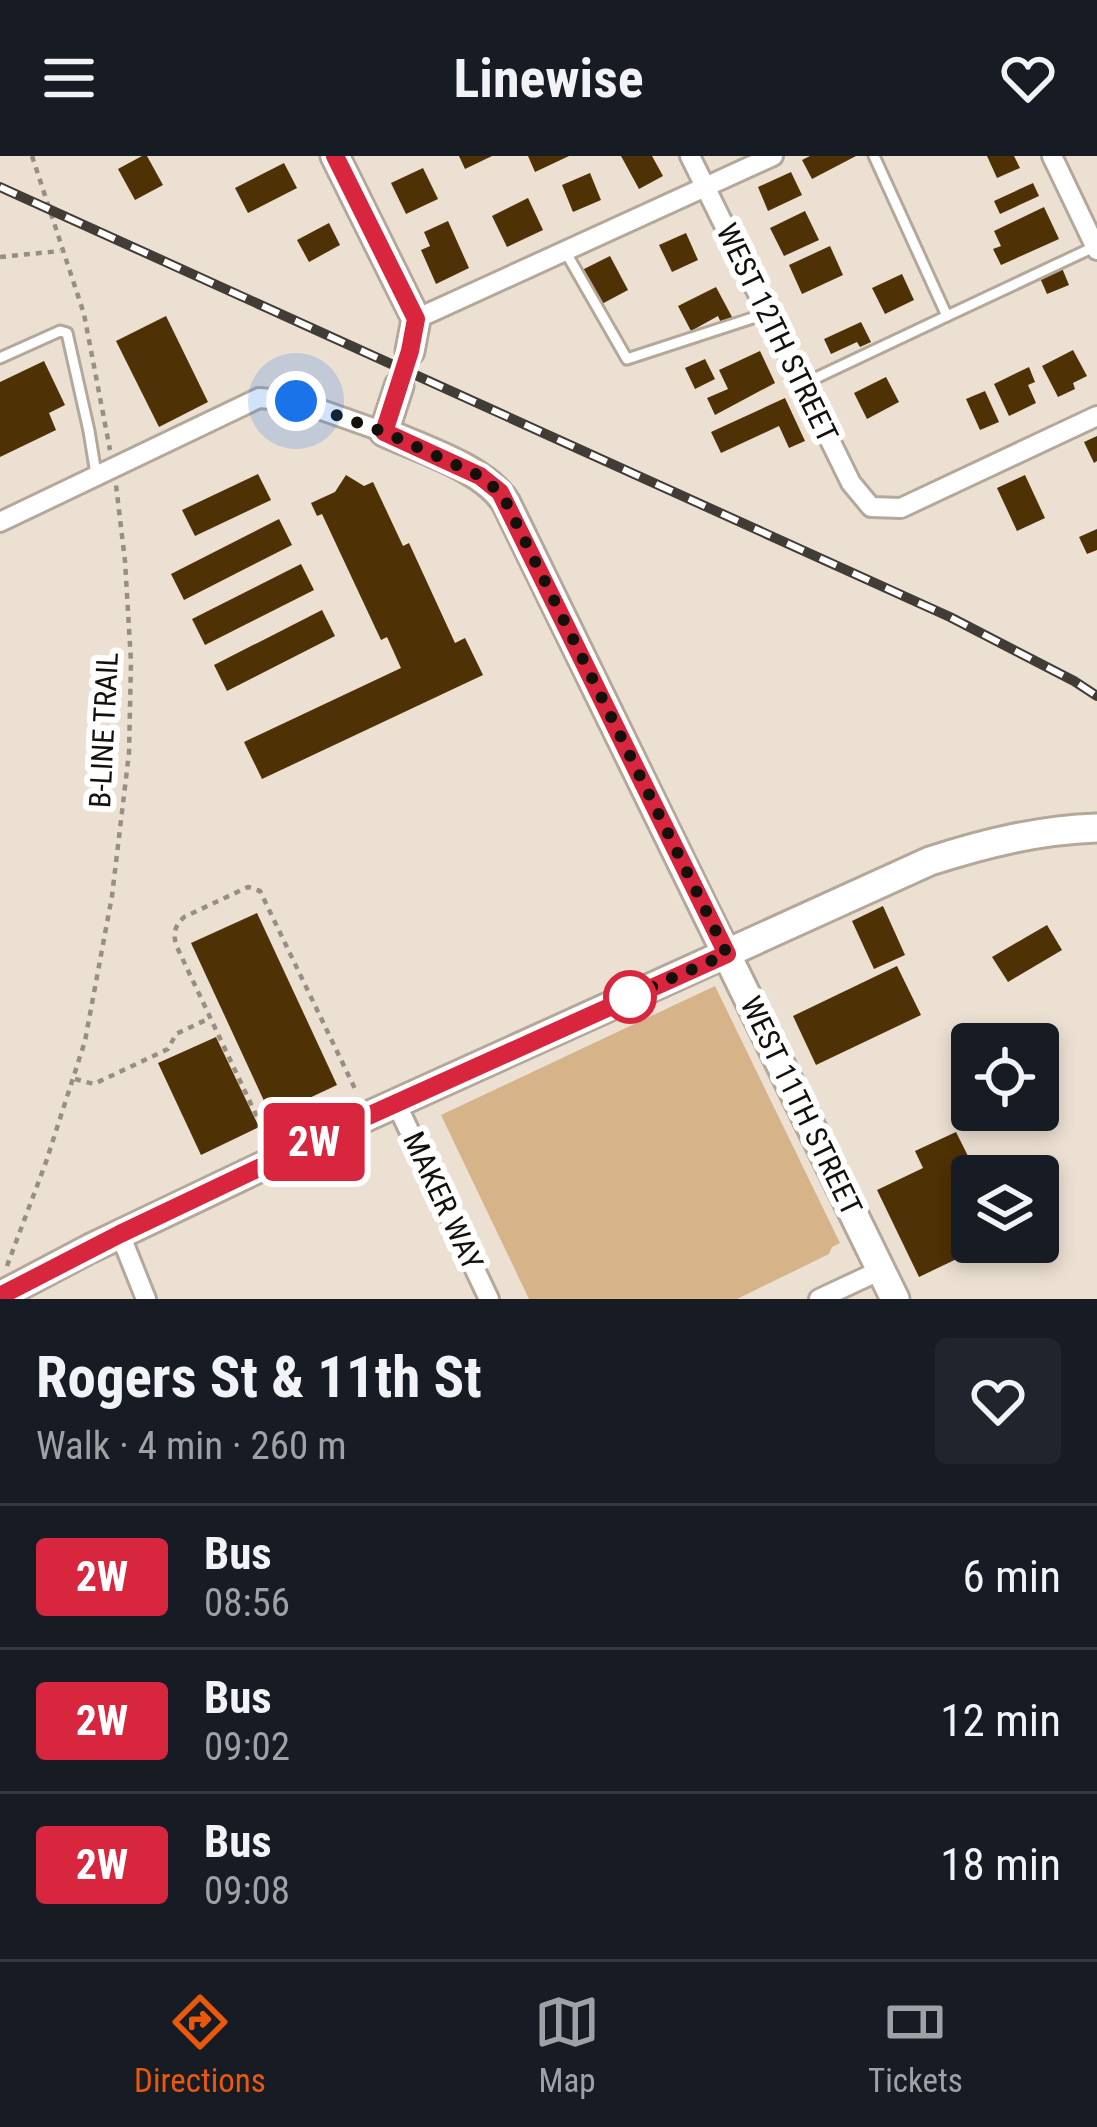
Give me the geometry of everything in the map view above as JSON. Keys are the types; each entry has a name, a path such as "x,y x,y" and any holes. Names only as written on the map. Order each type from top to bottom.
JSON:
{"street":[{"path":"335,156 416,319 410,351"},
{"name":"WEST 12TH STREET","path":"690,156 851,483 871,507 901,508 1097,416"},
{"path":"416,319 772,156"},
{"path":"1052,156 1096,248"},
{"path":"0,522 259,398 296,401 384,432 399,386"},
{"name":"WEST 11TH STREET","path":"384,432 480,476 500,492 895,1299"},
{"path":"6,1293 396,1103 930,861 994,841 1097,828"},
{"name":"MAKER WAY","path":"396,1103 489,1299"},
{"path":"120,1234 146,1299"},
{"path":"820,1299 881,1270"}],"lane":[{"path":"874,156 947,316"},
{"path":"802,384 1096,248"},
{"path":"565,251 627,359 768,313"},
{"path":"0,358 60,331 67,333 89,431 105,471"}],"path":[{"name":"B-LINE TRAIL","path":"6,1293 8,1257 46,1162 85,1041 112,896 129,753 131,662 125,561 105,471 92,346 32,156"},
{"path":"0,257 63,251"},
{"path":"267,1138 176,945 176,925 184,917 248,887 260,891 358,1095"},
{"path":"73,1078 94,1084 168,1049 176,1034 210,1018"}],"shaded area":[{"path":"715,986 840,1243 829,1254 737,1299 529,1299 441,1115"}],"building":[{"path":"147,156 163,185 135,200 118,169"},
{"path":"459,156 492,156 465,169"},
{"path":"528,156 569,156 535,172"},
{"path":"621,156 652,156 663,176 639,189"},
{"path":"856,156 812,179 802,160"},
{"path":"987,156 1014,156 1020,168 997,178"},
{"path":"284,163 297,188 248,213 235,188"},
{"path":"423,168 438,199 406,214 391,183"},
{"path":"791,172 802,195 768,211 758,187"},
{"path":"590,173 601,200 573,212 562,185"},
{"path":"1033,183 1039,196 1000,214 994,201"},
{"path":"528,198 543,230 507,247 492,216"},
{"path":"1044,207 1059,239 1001,265 993,249 1001,246 994,231"},
{"path":"805,211 819,240 784,256 770,228"},
{"path":"448,221 469,268 436,284 421,250 430,246 424,232"},
{"path":"329,223 340,245 309,262 297,240"},
{"path":"686,233 698,260 672,272 659,245"},
{"path":"830,246 843,275 802,294 789,265"},
{"path":"610,256 628,290 598,306 580,271"},
{"path":"1062,268 1069,285 1047,294 1040,278"},
{"path":"902,274 914,300 885,314 872,288"},
{"path":"716,287 732,317 721,323 718,316 691,331 678,306"},
{"path":"166,316 208,402 159,427 116,341"},
{"path":"861,322 871,342 860,347 857,342 831,354 824,339"},
{"path":"1073,350 1087,376 1058,397 1042,366"},
{"path":"760,351 775,383 715,415 707,398 728,389 719,370"},
{"path":"705,359 715,379 695,389 685,368"},
{"path":"44,361 65,405 49,413 56,430 0,457 0,382"},
{"path":"1029,367 1035,382 1028,385 1036,403 1009,416 994,384"},
{"path":"886,377 899,402 867,419 854,393"},
{"path":"985,391 999,422 980,430 966,399"},
{"path":"785,398 805,441 789,448 779,426 721,453 711,432"},
{"path":"1097,436 1097,461 1094,463 1084,442"},
{"path":"258,474 271,500 195,536 182,510"},
{"path":"346,475 364,486 373,482 403,546 409,543 455,643 465,638 483,675 262,779 244,742 401,668 387,637 381,640 322,514 317,516 311,503 335,492"},
{"path":"1025,475 1045,518 1017,531 997,488"},
{"path":"279,519 292,545 184,600 171,574"},
{"path":"1097,529 1097,550 1087,554 1079,537"},
{"path":"301,564 314,590 205,645 192,619"},
{"path":"322,610 335,636 227,691 214,665"},
{"path":"883,906 905,955 874,969 852,921"},
{"path":"257,913 337,1085 271,1116 191,943"},
{"path":"1047,925 1062,950 1008,982 992,957"},
{"path":"897,966 921,1015 816,1065 793,1016"},
{"path":"216,1037 259,1127 201,1155 158,1063"},
{"path":"956,1132 968,1155 951,1155 951,1262 919,1277 877,1190 923,1168 915,1151"}],"railway":[{"path":"0,187 950,617 1097,696"}],"bus line":[{"name":"2W","path":"0,1296 368,1116 727,954 500,492 480,476 384,432 416,319 335,156"}],"route":[{"path":"296,401 384,432 480,476 506,502 727,954 626,998 630,997"}]}
